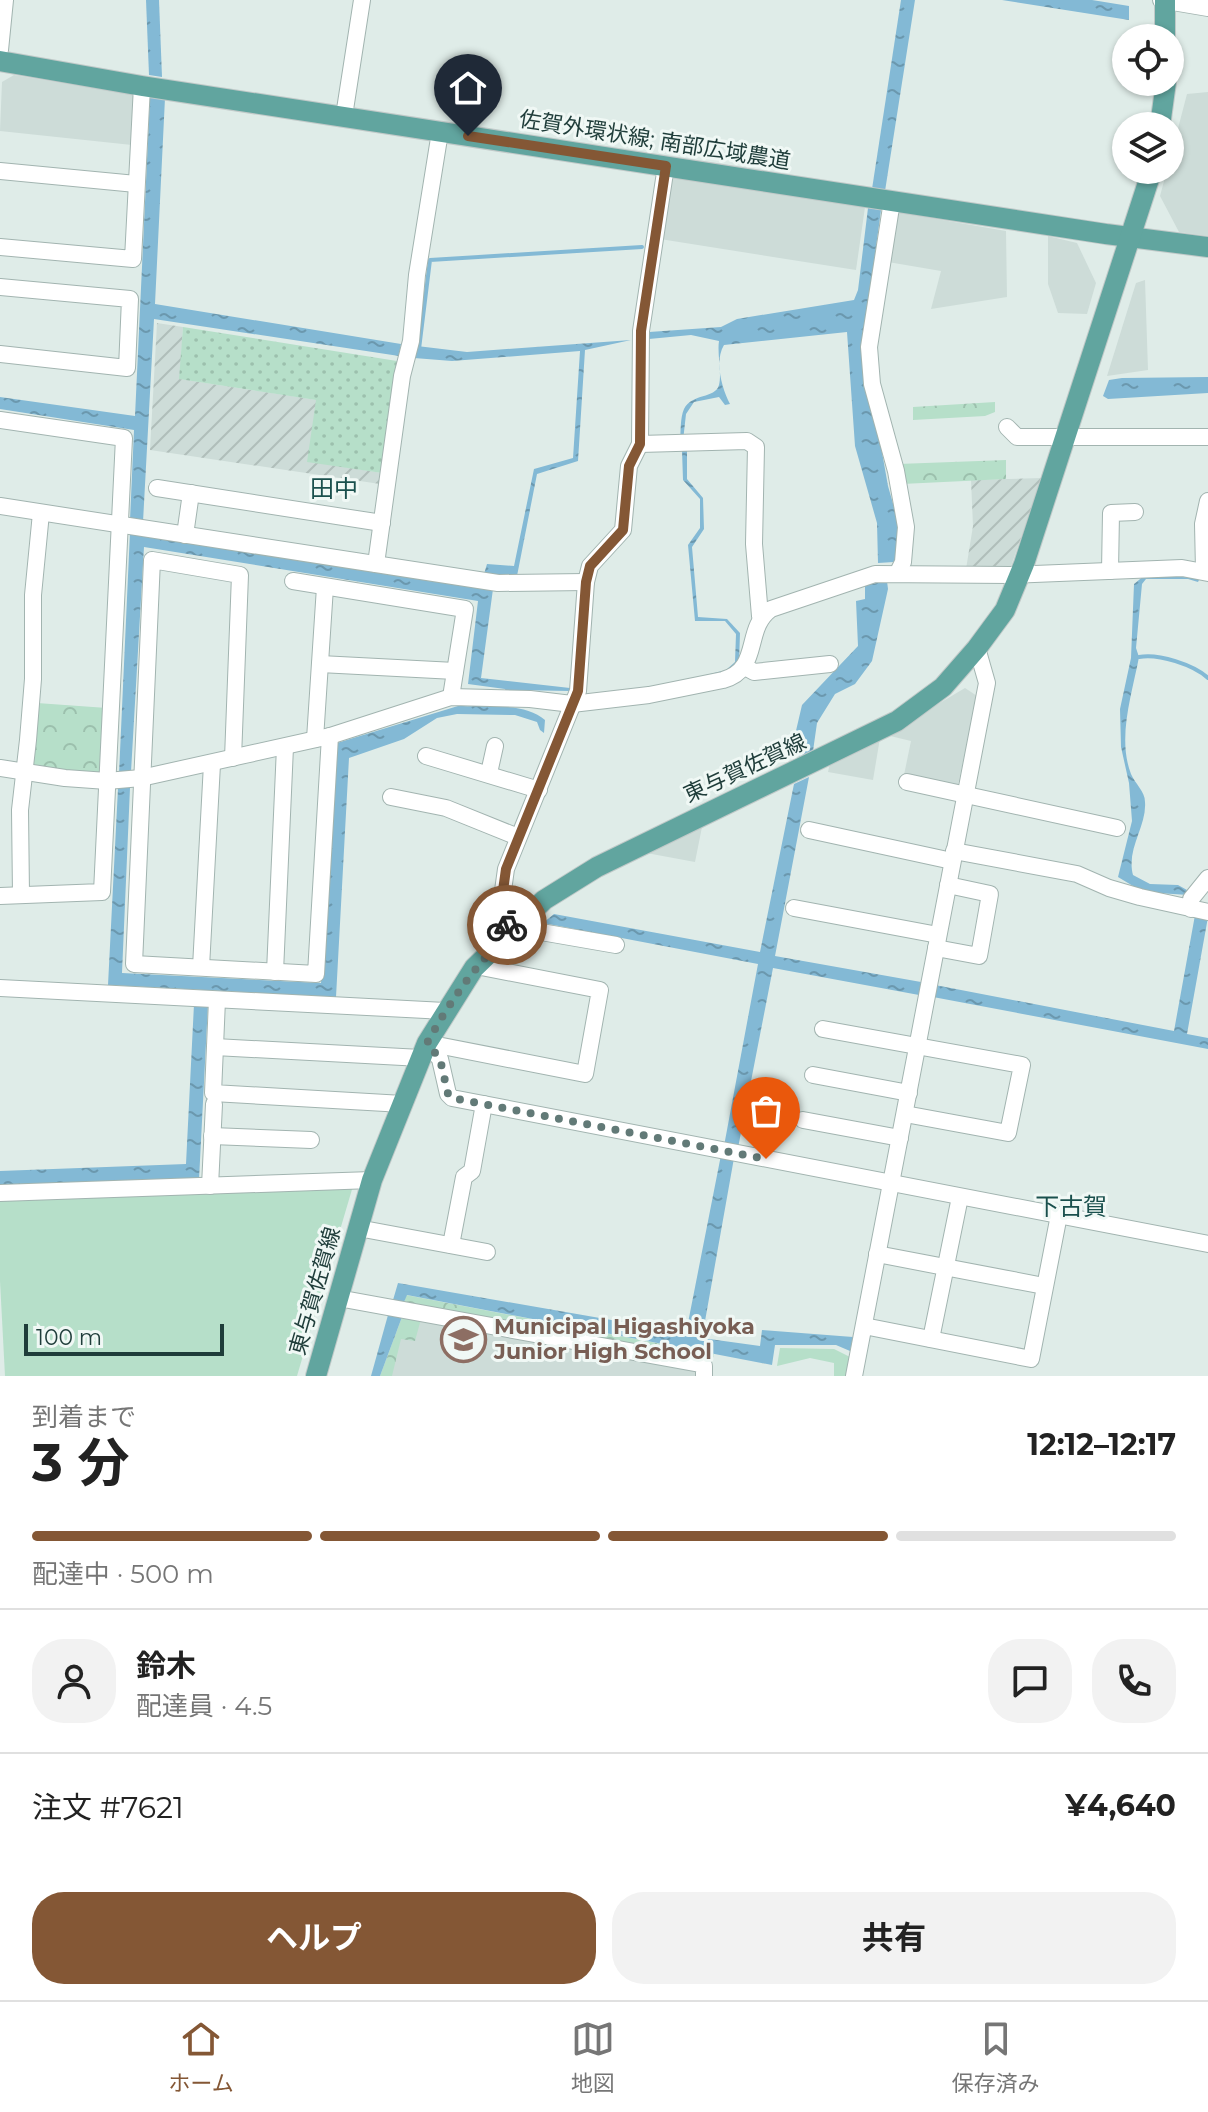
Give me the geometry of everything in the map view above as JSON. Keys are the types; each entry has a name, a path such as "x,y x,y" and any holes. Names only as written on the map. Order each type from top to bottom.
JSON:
{"main road":[{"path":"1164,0 1165,24"},
{"name":"佐賀外環状線; 南部広域農道","path":"0,61 440,132 1131,238 1208,247"},
{"name":"東与賀佐賀線","path":"316,1376 372,1180 424,1050 445,1011 476,966 544,900 597,867 897,721 943,687 1005,610 1020,575 1148,184"}],"street":[{"path":"0,50 5,0"},
{"path":"344,116 362,0"},
{"path":"1164,0 1207,5"},
{"path":"0,247 133,259 142,86"},
{"path":"376,564 440,132"},
{"path":"616,945 513,928 501,905 506,869 578,691 586,582 590,566 623,530 629,466 640,444 641,331 666,166"},
{"path":"0,171 136,184"},
{"path":"892,201 869,347 872,384 896,471 906,527 903,562 898,572"},
{"path":"0,287 130,299 127,368 0,354"},
{"path":"0,420 124,438 102,892 0,896"},
{"path":"1007,427 1017,437 1208,437"},
{"path":"0,768 107,781 141,778 285,747 451,697 530,699 572,704 649,695 734,677 745,667 760,616 754,544 756,447 747,441 640,444"},
{"path":"157,488 382,523"},
{"path":"185,535 191,493"},
{"path":"760,616 771,609 875,574 1020,575 1182,568 1206,572 1203,524 1208,501"},
{"path":"0,506 498,583 586,582"},
{"path":"1110,571 1111,513 1135,512"},
{"path":"21,895 20,810 33,679 33,595 41,513"},
{"path":"233,758 240,575 152,560 134,964 316,974 323,737 320,664 325,587"},
{"path":"293,581 465,609 451,697"},
{"path":"854,1376 987,683 977,648"},
{"path":"320,664 455,671"},
{"path":"745,667 754,672 830,664"},
{"path":"489,773 495,746"},
{"path":"275,972 285,747"},
{"path":"426,756 539,790"},
{"path":"201,967 212,764"},
{"path":"907,782 1117,828"},
{"path":"391,797 446,808 518,837"},
{"path":"809,830 1077,874 1111,889 1200,910"},
{"path":"1200,910 1191,899 1208,878"},
{"path":"794,908 937,942 979,956 990,894 948,885"},
{"path":"215,1047 424,1050 585,1074 600,990 476,966"},
{"path":"0,988 445,1011"},
{"path":"217,1000 213,1093 403,1104"},
{"path":"823,1029 1022,1065 1008,1133 905,1114"},
{"path":"424,1050 440,1059 448,1094 452,1098 1208,1244"},
{"path":"813,1075 909,1093"},
{"path":"210,1186 214,1104"},
{"path":"451,1245 464,1177 472,1171 484,1104"},
{"path":"803,1120 900,1138"},
{"path":"212,1136 311,1140"},
{"path":"0,1193 372,1180"},
{"path":"931,1339 960,1197"},
{"path":"864,1326 1031,1359 1059,1215"},
{"path":"358,1228 487,1252"},
{"path":"877,1254 1044,1286"},
{"path":"338,1298 700,1364 704,1366 704,1376"}],"shaded area":[{"path":"14,75 134,95 132,145 0,131 2,82"},
{"path":"1208,92 1208,236 1179,232 1160,196 1163,184 1184,184 1182,112 1187,94"},
{"path":"671,176 865,207 856,270 660,239"},
{"path":"896,212 1006,231 1007,297 931,309 941,271 888,262"},
{"path":"1048,236 1077,243 1096,283 1087,314 1058,313 1048,284"},
{"path":"1145,280 1148,370 1107,376 1136,283"},
{"path":"157,323 183,327 180,379 317,400 308,461 382,473 380,484 150,450"},
{"path":"1042,478 1010,569 966,569 973,526 971,480"},
{"path":"965,688 977,696 958,785 904,775 911,741 886,735"},
{"path":"880,738 873,780 828,772 830,763"},
{"path":"703,822 695,862 641,852"},
{"name":"Municipal Higashiyoka Junior High School","path":"408,1317 698,1370 697,1376 387,1376"}],"green space":[{"path":"183,327 397,361 382,473 307,462 316,400 179,379"},
{"path":"995,402 995,412 985,416 913,420 913,407"},
{"path":"1006,460 1006,479 902,484 898,464"},
{"path":"37,703 107,708 104,773 73,773 33,765"},
{"path":"353,1186 297,1376 5,1376 0,1197"},
{"path":"406,1295 714,1354 712,1362 404,1302"},
{"path":"402,1317 421,1319 415,1341 401,1339 392,1376 380,1376"},
{"path":"780,1348 834,1349 850,1357 847,1376 834,1376 834,1363 810,1358 777,1366"}],"water":[{"path":"146,0 159,0 162,77 149,75"},
{"path":"901,0 915,0 885,191 872,189"},
{"path":"1002,0 1092,0 1129,6 1129,20"},
{"path":"150,96 165,98 155,304 401,344 399,356 154,319 143,522 130,520 134,430 0,409 0,397 135,416"},
{"path":"868,208 881,210 863,345 888,486 900,528 898,556 894,562 878,563 877,523 855,446 847,332 724,345 719,364 719,341 691,335 649,339 649,332 721,327 737,319 854,300 858,290"},
{"path":"631,340 585,350 578,461 537,474 517,576 484,574 487,564 514,566 534,469 573,458 580,351 452,361 414,358 417,346 467,352"},
{"path":"720,371 730,404 725,405 719,397 694,402 686,414 683,441 680,441 684,409 692,400 717,389"},
{"path":"1208,377 1208,393 1108,399 1103,396 1109,380"},
{"path":"687,449 687,479 703,498 704,529 692,547 698,617 727,619 740,633 739,663 727,674 708,678 706,675 726,670 735,662 736,634 725,621 695,621 688,545 700,528 700,499 683,480 682,450"},
{"path":"130,532 493,589 481,678 570,688 570,691 515,690 514,693 506,693 505,689 468,684 478,601 144,547 131,772 119,774"},
{"path":"1145,575 1200,578 1198,582 1188,579 1146,579 1142,584 1136,648 1139,657 1125,746 1131,774 1145,802 1132,856 1133,875 1150,884 1178,885 1187,890 1188,895 1143,892 1118,877 1132,821 1129,783 1121,747 1120,709 1131,658 1134,584"},
{"path":"877,579 887,581 888,589 872,661 855,684 835,694 817,723 813,751 799,757 795,735 802,705 858,646 856,601 865,599 865,585 877,583"},
{"path":"458,706 527,710 545,720 544,733 537,722 515,715 457,714 437,718 404,739 349,758 336,997 108,985 118,788 130,788 122,973 321,983 337,743"},
{"path":"809,777 775,956 921,982 919,995 773,968 738,1148 724,1146 758,964 543,923 554,914 760,952 794,784"},
{"path":"1195,915 1208,917 1187,1034 1208,1038 1208,1049 933,997 935,985 1174,1031"},
{"path":"194,1004 208,1004 199,1180 0,1186 0,1171 186,1164"},
{"path":"721,1155 734,1158 702,1338 760,1346 762,1330 853,1337 850,1351 836,1345 775,1345 772,1365 407,1295 404,1302 393,1300 398,1283 686,1333"},
{"path":"388,1315 402,1317 380,1376 371,1376"}],"waterway":[{"path":"419,349 430,260 642,247"},
{"path":"1139,657 1175,661 1208,678"}],"way so far":[{"path":"507,925 509,932 474,968 427,1043 440,1059 448,1094 452,1098 766,1159"}],"place":[{"name":"Municipal Higashiyoka Junior High School","path":"463,1339"}],"district":[{"name":"田中","path":"334,488"},
{"name":"下古賀","path":"1071,1206"}],"route":[{"path":"468,136 666,166 641,331 640,444 629,466 623,530 590,566 586,582 578,691 506,869 501,905 507,925"}]}
